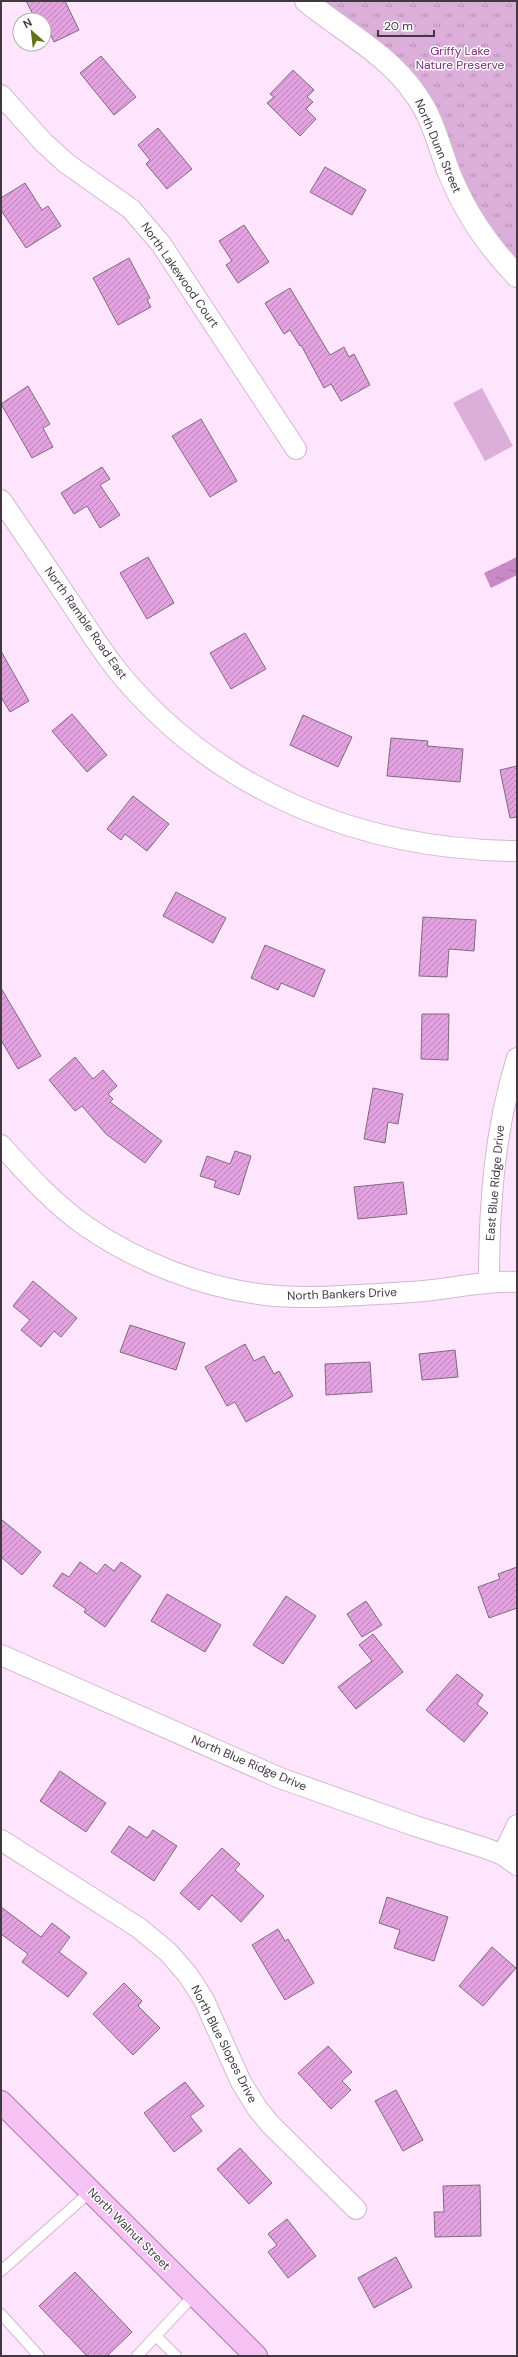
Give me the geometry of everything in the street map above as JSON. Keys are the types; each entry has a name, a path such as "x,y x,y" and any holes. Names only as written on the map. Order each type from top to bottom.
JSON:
{"main road":[{"name":"North Walnut Street","path":"1,2102 256,2356"}],"street":[{"name":"North Dunn Street","path":"306,1 387,63 418,96 466,210 486,242 517,276"},
{"name":"North Lakewood Court","path":"1,95 26,126 49,148 66,163 119,199 146,225 296,448"},
{"name":"North Ramble Road East","path":"1,500 120,674 165,722 222,765 267,792 356,829 396,840 436,846 478,851 517,851"},
{"name":"East Blue Ridge Drive","path":"489,1282 491,1201 496,1148 503,1110 517,1058"},
{"name":"North Bankers Drive","path":"1,1145 58,1203 85,1226 117,1245 156,1264 221,1286 266,1295 307,1297 432,1290 489,1282"},
{"path":"489,1282 517,1282"},
{"name":"North Blue Ridge Drive","path":"1,1655 280,1778 510,1860"},
{"path":"510,1860 517,1825"},
{"name":"North Blue Slopes Drive","path":"1,1840 139,1928 168,1952 188,1975 204,2000 241,2082 257,2108 270,2124 356,2209"}],"lane":[{"path":"1,2271 91,2191"},
{"path":"137,2356 195,2294"},
{"path":"1,2314 39,2356"},
{"path":"156,2336 176,2356"}],"green space":[{"name":"Griffy Lake Nature Preserve","path":"306,1 517,1 517,276 506,265 425,111"},
{"path":"482,388 513,446 485,461 453,403"}],"water":[{"path":"517,557 517,575 491,588 484,573"}],"building":[{"path":"26,1 65,1 79,30 54,42 52,38 52,12 32,12"},
{"path":"101,56 136,97 114,115 80,73"},
{"path":"293,70 314,90 307,97 313,102 306,109 316,119 300,136 267,103 274,97 270,94"},
{"path":"158,128 192,169 167,189 146,164 150,160 138,145"},
{"path":"325,167 366,190 352,215 310,192"},
{"path":"25,183 42,210 48,206 61,226 26,248 1,210 1,198"},
{"path":"244,225 269,262 238,283 226,265 232,261 219,241"},
{"path":"129,258 150,298 147,300 151,307 118,325 93,278"},
{"path":"290,288 330,355 344,347 349,357 354,354 370,385 341,401 331,384 324,388 301,345 300,346 290,330 284,334 265,303"},
{"path":"28,386 50,424 43,428 53,447 32,458 1,404"},
{"path":"201,419 237,481 210,497 172,436"},
{"path":"102,467 110,479 100,485 120,515 100,528 87,506 74,514 61,493"},
{"path":"148,557 174,603 147,619 120,573"},
{"path":"245,633 266,669 231,689 210,653"},
{"path":"1,651 29,701 10,712 1,697"},
{"path":"72,714 107,755 87,772 52,731"},
{"path":"303,715 352,737 338,767 290,745"},
{"path":"391,738 428,741 427,746 463,749 460,782 387,776"},
{"path":"517,766 517,817 510,818 500,770"},
{"path":"133,796 169,824 147,851 125,834 121,840 107,829"},
{"path":"176,892 226,918 213,943 163,916"},
{"path":"423,917 476,920 474,951 449,949 447,977 419,976"},
{"path":"265,945 325,970 314,997 281,983 278,990 251,978"},
{"path":"1,988 41,1056 18,1069 1,1040"},
{"path":"422,1014 449,1014 448,1060 421,1059"},
{"path":"75,1057 93,1079 103,1070 117,1086 108,1094 113,1099 110,1102 162,1141 145,1163 106,1134 82,1106 75,1111 49,1080"},
{"path":"373,1088 403,1094 398,1124 388,1122 385,1143 364,1139"},
{"path":"235,1151 251,1156 239,1195 214,1187 216,1181 200,1176 207,1156 230,1164"},
{"path":"403,1182 407,1214 358,1219 354,1187"},
{"path":"33,1281 77,1318 61,1337 54,1331 41,1347 21,1330 30,1320 13,1306"},
{"path":"130,1325 185,1343 176,1370 120,1352"},
{"path":"245,1344 254,1361 264,1356 274,1374 279,1371 293,1396 246,1422 235,1402 227,1406 205,1367"},
{"path":"455,1350 458,1377 422,1380 419,1354"},
{"path":"370,1362 372,1392 326,1395 325,1364"},
{"path":"1,1519 41,1552 22,1575 1,1557"},
{"path":"80,1562 97,1574 105,1564 114,1571 121,1562 141,1576 105,1627 84,1612 86,1609 53,1586 62,1573 69,1577"},
{"path":"517,1567 517,1608 489,1618 478,1587 500,1579 498,1574"},
{"path":"167,1594 221,1625 205,1652 151,1621"},
{"path":"286,1596 316,1616 283,1664 253,1645"},
{"path":"366,1601 382,1625 362,1637 347,1614"},
{"path":"373,1634 403,1672 356,1709 338,1687 372,1661 359,1645"},
{"path":"457,1674 483,1695 477,1704 488,1713 464,1742 426,1710"},
{"path":"60,1771 106,1803 86,1832 40,1801"},
{"path":"129,1826 147,1838 153,1830 177,1846 154,1881 111,1852"},
{"path":"222,1848 240,1864 235,1870 264,1896 241,1922 212,1895 199,1910 180,1893"},
{"path":"387,1897 448,1917 434,1961 394,1948 400,1930 379,1923"},
{"path":"1,1907 41,1937 52,1923 70,1937 59,1952 87,1973 68,1997 22,1962 28,1954 1,1934"},
{"path":"278,1929 285,1941 288,1939 314,1983 285,2000 252,1945"},
{"path":"492,1947 516,1968 483,2006 459,1986"},
{"path":"124,1983 142,2001 138,2006 160,2028 133,2055 93,2014"},
{"path":"328,2046 352,2072 342,2081 351,2090 331,2109 298,2073"},
{"path":"185,2082 204,2106 190,2116 202,2131 174,2152 144,2113"},
{"path":"396,2090 423,2140 403,2151 375,2101"},
{"path":"240,2148 272,2183 249,2204 217,2169"},
{"path":"480,2185 481,2236 435,2237 434,2212 444,2212 443,2186"},
{"path":"287,2219 316,2256 288,2278 268,2252 277,2245 268,2234"},
{"path":"396,2257 412,2287 374,2308 358,2278"},
{"path":"75,2272 132,2332 107,2356 87,2356 39,2306"}]}
